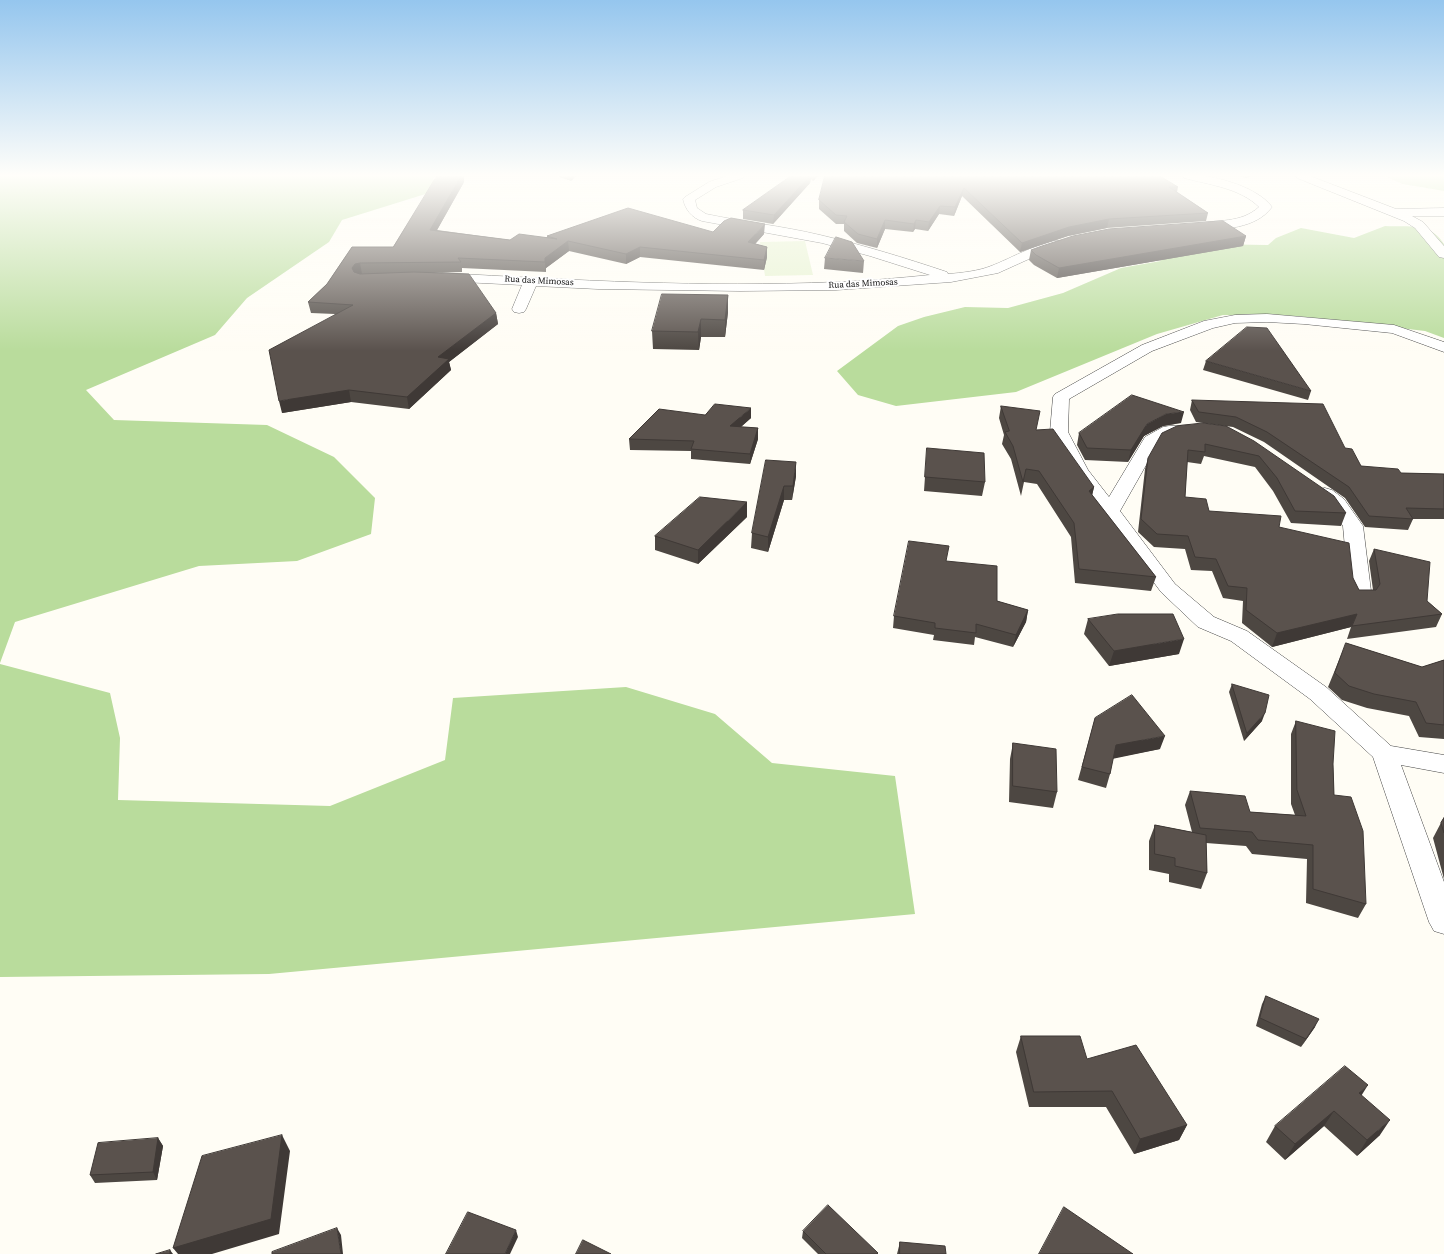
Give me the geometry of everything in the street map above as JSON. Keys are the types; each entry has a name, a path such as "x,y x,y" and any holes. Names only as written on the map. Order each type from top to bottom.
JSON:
{"street":[{"path":"801,235 887,256 951,278"},
{"path":"1427,235 1444,254"},
{"name":"Rua das Mimosas","path":"431,277 598,284 740,287 836,286 951,278 992,270 1036,251 1068,241"},
{"path":"519,309 531,281"},
{"path":"1444,347 1394,329 1267,318 1235,319 1209,324 1147,348 1110,368 1061,398 1059,432 1080,471 1168,588 1206,622 1239,636 1318,693 1384,753 1444,922"},
{"path":"1110,511 1151,441 1169,431 1200,428 1207,429"},
{"path":"1314,486 1337,503 1353,526 1360,591 1362,596"},
{"path":"1384,753 1444,764"}],"green space":[{"path":"0,235 333,235 329,242 247,298 215,335 86,390 114,420 267,425 334,457 375,498 371,534 297,561 199,566 15,622 0,663"},
{"path":"1285,235 1336,235 1354,238 1363,235 1436,235 1439,237 1444,244 1444,338 1425,331 1297,316 1223,315 1157,334 1016,392 896,406 858,395 837,371 898,326 924,317 965,307 1008,308 1063,293 1121,268 1161,261 1134,243 1268,245 1276,238"},
{"path":"805,241 813,275 765,276 760,242"},
{"path":"0,664 110,693 120,738 118,800 330,806 445,760 453,698 626,687 715,714 772,763 895,776 915,914 269,974 0,977"}],"building":[{"path":"401,235 466,235 510,240 518,235 557,239 547,236 551,235 755,235 748,242 767,247 764,260 640,247 626,254 568,241 545,258 545,262 458,258 461,262 355,264 352,268 354,272 360,274 414,272 469,274 496,313 438,357 449,359 407,397 349,390 279,401 269,350 353,305 308,302 327,284 352,247 393,247"},
{"path":"860,235 879,235 877,239"},
{"path":"1013,235 1047,235 1022,243"},
{"path":"1081,235 1244,235 1246,236 1059,268 1036,255 1031,250"},
{"path":"836,237 852,242 864,261 825,258"},
{"path":"662,294 728,295 725,320 701,319 698,332 652,331"},
{"path":"1247,327 1267,328 1311,391 1206,361"},
{"path":"1132,395 1184,412 1166,414 1147,424 1131,450 1087,448 1079,433"},
{"path":"1192,400 1323,404 1345,448 1352,449 1361,466 1398,469 1401,473 1444,474 1444,509 1406,508 1413,519 1369,516 1349,487 1267,432 1236,417 1199,412"},
{"path":"715,404 751,408 730,426 758,428 750,454 691,449 694,441 629,439 659,409 705,415"},
{"path":"1001,406 1040,411 1036,430 1053,429 1094,487 1089,491 1156,577 1079,569 1074,523 1039,471 1026,469 1023,482 1013,446 1005,432 1009,431"},
{"path":"1203,423 1226,426 1254,441 1334,496 1346,513 1295,511 1277,478 1259,456 1205,444 1205,452 1188,450 1185,497 1206,499 1209,511 1281,516 1279,527 1349,543 1353,578 1359,590 1376,590 1380,584 1374,549 1430,562 1427,601 1442,614 1352,626 1357,614 1277,633 1246,610 1247,588 1228,586 1216,559 1195,557 1188,536 1157,534 1141,519 1148,458 1162,433 1177,426"},
{"path":"927,448 984,453 985,482 925,477"},
{"path":"766,460 796,462 793,486 784,486 768,537 752,533"},
{"path":"700,497 747,502 698,550 655,536"},
{"path":"909,541 949,546 946,561 997,566 997,601 1028,610 1016,635 976,624 976,633 935,628 935,623 894,616"},
{"path":"1118,614 1173,614 1184,639 1114,651 1088,619"},
{"path":"1346,643 1422,667 1444,660 1444,725 1426,723 1416,702 1374,694 1349,686 1335,673"},
{"path":"1232,684 1269,695 1265,713 1247,733"},
{"path":"1132,695 1165,736 1116,745 1110,774 1082,767 1095,718"},
{"path":"1296,721 1335,731 1333,764 1334,795 1351,797 1363,831 1366,904 1313,889 1313,845 1258,840 1252,832 1200,828 1190,791 1245,796 1250,812 1306,816 1297,790"},
{"path":"1013,743 1056,749 1057,792 1013,786"},
{"path":"1444,818 1444,833 1441,823"},
{"path":"1155,825 1206,835 1207,873 1175,866 1175,858 1155,854"},
{"path":"1266,996 1319,1019 1306,1039 1260,1018"},
{"path":"1021,1036 1080,1036 1087,1059 1136,1045 1187,1125 1140,1139 1112,1091 1034,1092"},
{"path":"1345,1066 1368,1085 1359,1093 1390,1120 1367,1140 1334,1111 1295,1144 1275,1126"},
{"path":"282,1135 271,1219 173,1248 202,1156"},
{"path":"158,1138 153,1172 90,1175 98,1143"},
{"path":"828,1205 878,1253 826,1254 803,1231"},
{"path":"1064,1207 1133,1254 1039,1254"},
{"path":"468,1212 516,1230 505,1254 446,1254"},
{"path":"337,1228 341,1254 272,1254 272,1252"},
{"path":"583,1240 611,1254 576,1254"},
{"path":"900,1242 945,1246 946,1254 900,1254"},
{"path":"170,1250 170,1254 156,1254"}]}
